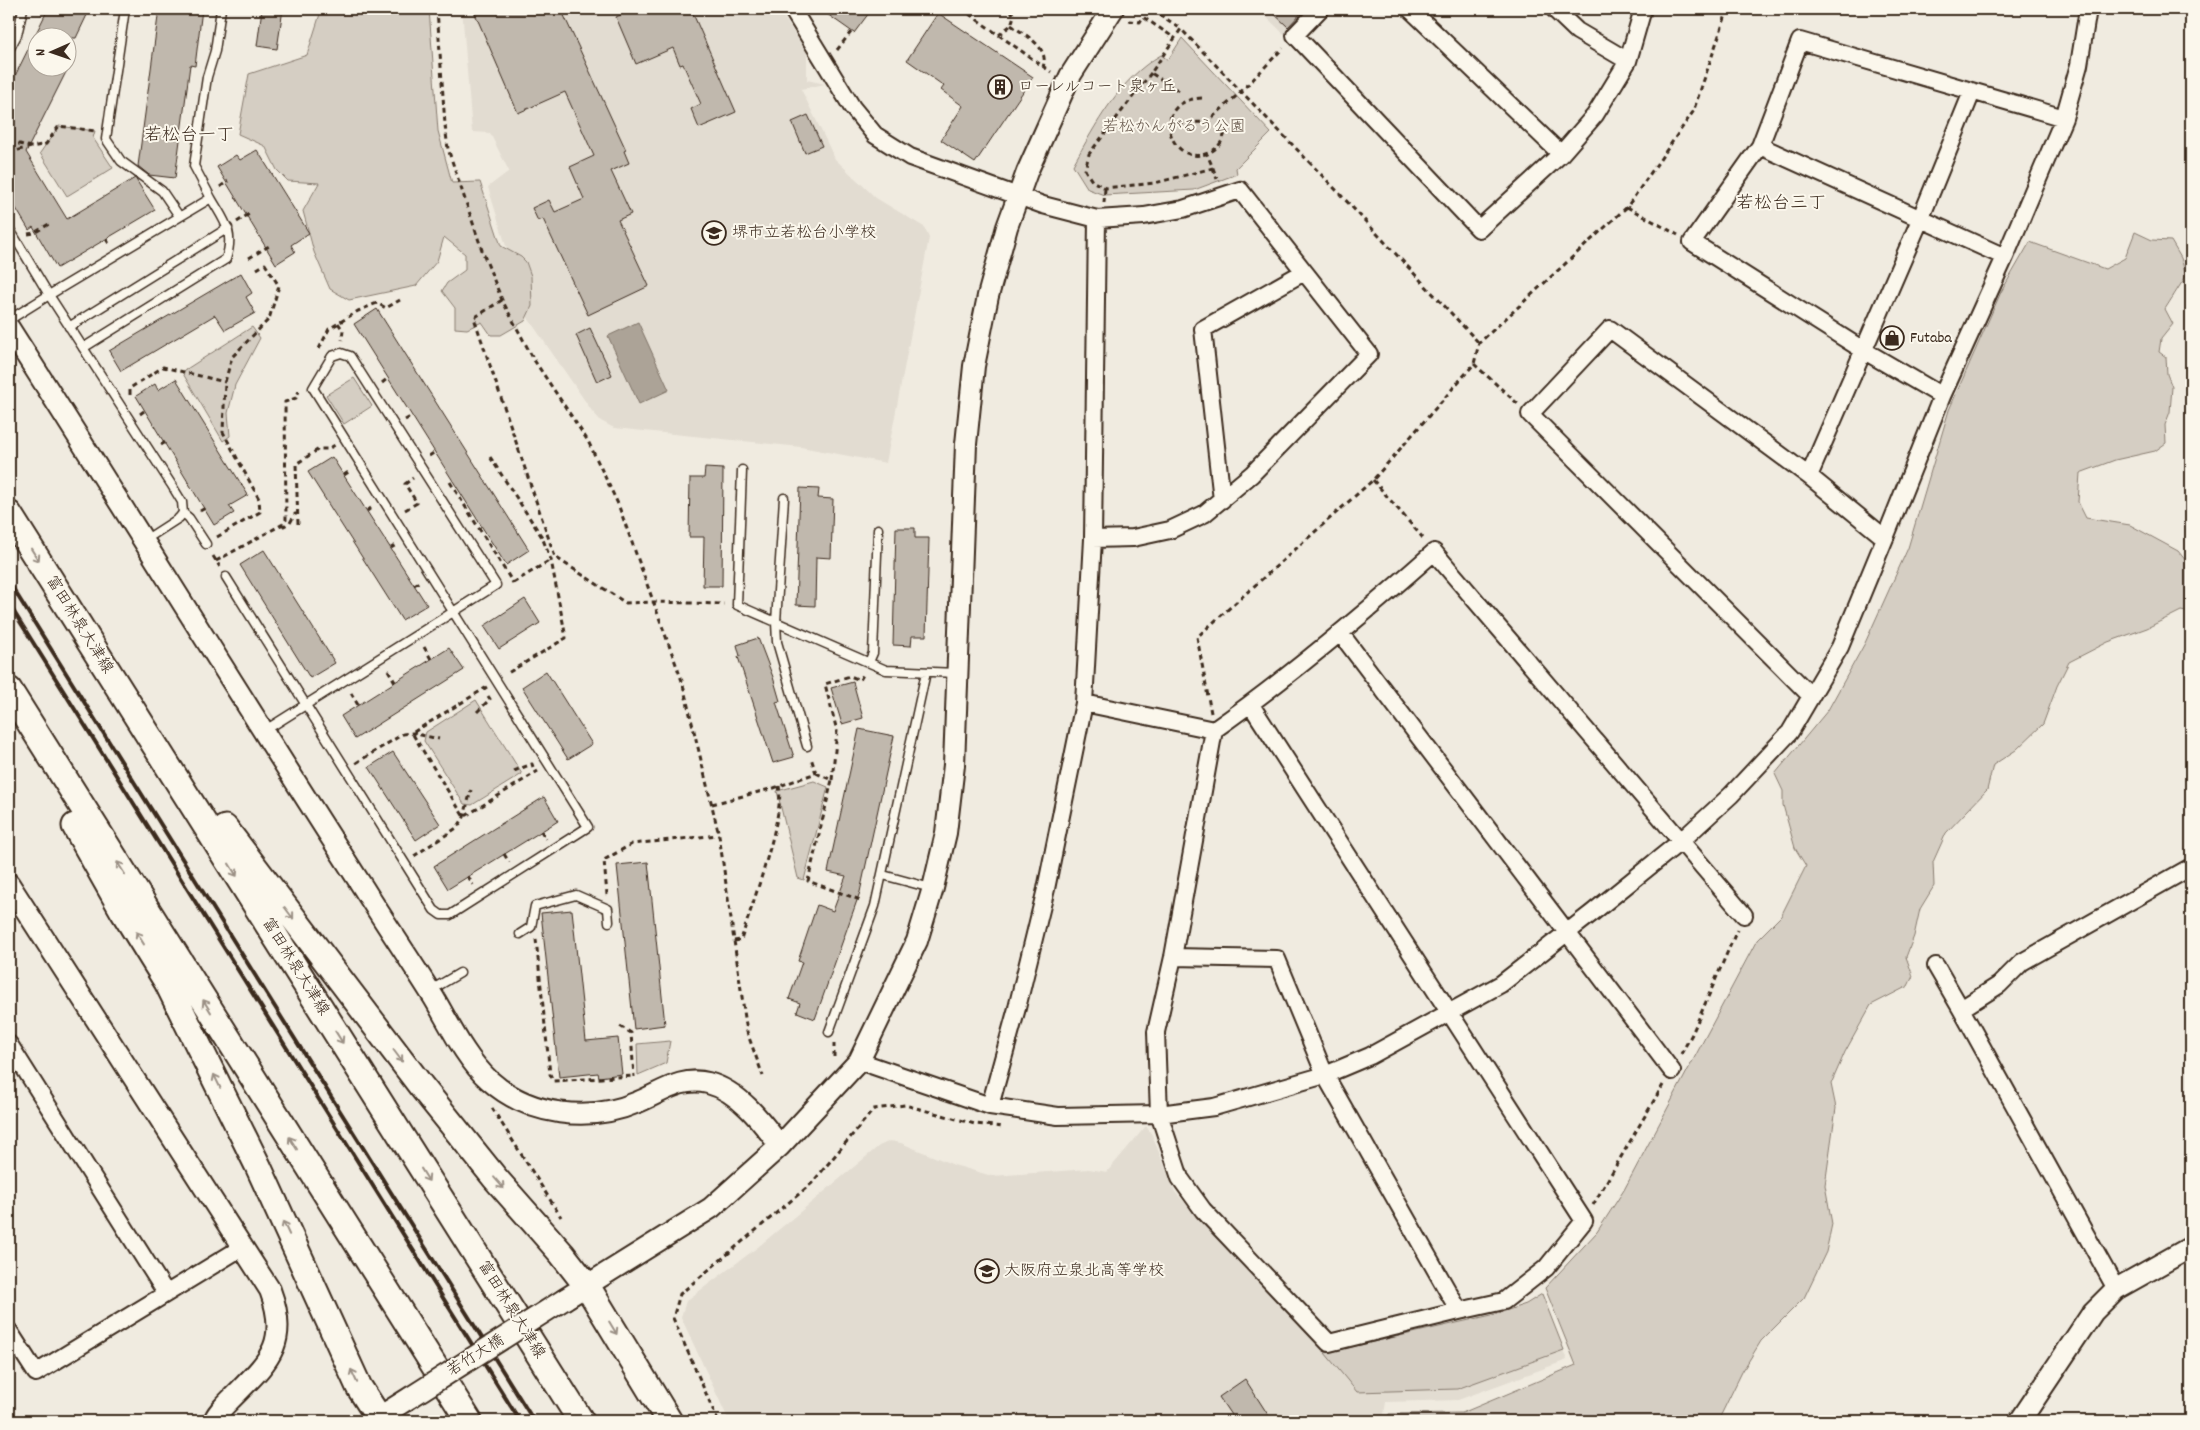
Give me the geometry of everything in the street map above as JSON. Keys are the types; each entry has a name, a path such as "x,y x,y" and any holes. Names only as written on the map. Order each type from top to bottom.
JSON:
{"main road":[{"name":"富田林泉大津線","path":"9,514 581,1421"},
{"path":"103,664 247,858 421,1086 495,1178 562,1254 587,1286 670,1421"},
{"path":"9,690 469,1421"},
{"path":"9,705 124,911 167,982 258,1166 359,1387 378,1420"},
{"path":"315,1178 450,1421"}],"street":[{"path":"792,9 852,107 875,135 910,156 1019,196 1097,219 1144,216 1183,209 1240,190 1369,354 1252,474 1204,514 1170,530 1133,538 1093,539"},
{"name":"若竹大橋","path":"378,1420 565,1299 712,1208 780,1146 859,1061 916,941 933,888 946,833 954,765 966,444 974,366 991,288 1007,228 1027,172 1070,76 1113,9"},
{"path":"1320,9 1296,35 1479,229 1561,154 1595,115 1628,61 1643,9"},
{"path":"1410,9 1561,154"},
{"path":"1554,9 1577,31 1628,61"},
{"path":"859,1061 990,1106 1058,1116 1159,1114 1214,1106 1325,1075 1370,1056 1501,984 1568,933 1681,840 1731,795 1790,732 1840,648 1942,396 2005,257 2064,118 2079,65 2088,9"},
{"path":"1942,396 1863,350 1692,242 1760,146 1800,41 2064,118"},
{"path":"1809,476 1920,220 1972,92"},
{"path":"1760,146 2005,257"},
{"path":"990,1106 1017,1008 1046,889 1084,703 1093,539 1097,219"},
{"path":"1222,500 1203,330 1304,272"},
{"path":"9,328 145,540 262,732 430,992 468,1055 487,1078 510,1096 555,1112 585,1114 616,1110 640,1102 668,1087 689,1081 708,1083 731,1093 759,1119 780,1146"},
{"path":"1811,696 1530,414 1610,329 1809,476 1885,538"},
{"path":"1251,704 1584,1221 1546,1268 1504,1301 1329,1343 1203,1210 1180,1178 1159,1114 1156,1032 1173,958 1214,730 1251,704 1341,634 1434,552 1744,914"},
{"path":"1341,634 1672,1070"},
{"path":"1084,703 1214,730"},
{"path":"1961,1008 1999,984 2022,962 2191,867"},
{"path":"9,884 241,1248 270,1290 276,1305 278,1320 276,1340 270,1358 222,1408 213,1421"},
{"path":"1173,958 1277,960 1325,1075 1460,1311"},
{"path":"1936,966 2116,1288"},
{"path":"9,1044 166,1293"},
{"path":"2020,1421 2093,1312 2116,1288 2191,1247"},
{"path":"9,1331 36,1372 241,1248"}],"lane":[{"path":"9,50 17,35 23,9"},
{"path":"125,9 106,139 121,161 162,191 179,216"},
{"path":"82,348 226,259 230,245 228,228 194,166 207,77 215,51 221,9"},
{"path":"9,320 211,198"},
{"path":"9,228 82,348 182,502 183,513 179,518 145,540"},
{"path":"69,327 228,228"},
{"path":"226,577 306,704 347,769 434,910 442,915 450,915 588,827 453,612 346,439 313,388 332,356 341,353 350,356 496,586 453,612 306,704 262,732"},
{"path":"742,470 737,605 886,670 958,673"},
{"path":"784,498 776,622 777,642 807,746"},
{"path":"183,513 189,518 206,544"},
{"path":"869,662 873,653 878,530"},
{"path":"829,1032 875,906 926,672"},
{"path":"883,875 933,888"},
{"path":"520,934 531,928 535,906 576,895 608,909 609,922"},
{"path":"430,992 460,973"}],"path":[{"path":"437,9 444,125 448,149 502,300 534,360 588,441 618,504 682,681 719,835 747,1032 763,1076"},
{"path":"962,9 1053,74"},
{"path":"999,34 1011,25 1014,16 1010,9"},
{"path":"1152,9 1181,29 1242,91 1478,343"},
{"path":"1214,730 1197,637 1373,480 1474,364 1478,343 1627,207 1693,112 1728,9"},
{"path":"1128,21 1140,22 1143,16 1176,39"},
{"path":"1011,25 1035,42 1043,51 1046,60 1043,67"},
{"path":"1181,29 1176,39 1090,154 1085,170 1092,182 1105,188 1155,183 1213,168 1207,154"},
{"path":"1169,123 1208,122 1242,91 1296,35"},
{"path":"9,73 17,77"},
{"path":"1151,73 1179,91"},
{"path":"1202,98 1184,101 1177,107 1169,123 1169,133 1179,149 1188,154 1207,154 1222,142 1226,125"},
{"path":"9,152 46,144 60,126 107,132"},
{"path":"9,144 20,144 34,148"},
{"path":"1627,207 1692,242"},
{"path":"16,241 48,224"},
{"path":"250,258 269,246"},
{"path":"226,577 206,544 260,512 258,499 223,432 225,382 232,358 269,319 280,286 265,264 257,269"},
{"path":"316,354 329,329 338,323 377,304 386,308 400,300"},
{"path":"502,300 474,318 555,557 626,603 737,605"},
{"path":"338,323 343,330 341,353"},
{"path":"1474,364 1530,414"},
{"path":"120,406 130,400 130,388 163,367 225,382"},
{"path":"216,561 283,524 286,520 285,402 296,398 300,389"},
{"path":"298,524 296,464 319,449 328,449 346,439"},
{"path":"412,733 566,638 551,560 542,537 490,457"},
{"path":"394,517 417,503 405,484 423,472"},
{"path":"1373,480 1434,552"},
{"path":"450,482 513,583"},
{"path":"283,524 284,526 290,523 295,514 298,514"},
{"path":"496,586 504,588 555,557"},
{"path":"424,647 431,659"},
{"path":"869,662 860,680 850,676 825,684 837,731 832,780 808,881 875,906"},
{"path":"388,670 395,682"},
{"path":"477,712 490,699 484,688"},
{"path":"351,693 358,705"},
{"path":"412,733 464,817"},
{"path":"347,769 403,734 412,733 439,739"},
{"path":"807,746 816,773"},
{"path":"514,770 532,764 537,772"},
{"path":"464,817 548,764"},
{"path":"712,804 779,786 816,773 832,780"},
{"path":"734,942 741,940 772,839 781,796 779,786"},
{"path":"405,862 458,827 464,817 471,790"},
{"path":"608,909 604,860 632,844 719,835"},
{"path":"531,928 536,937 550,1074 553,1081 633,1076"},
{"path":"620,1026 631,1033 634,1082"},
{"path":"489,1104 564,1221"},
{"path":"718,1421 673,1318 680,1294 812,1183 874,1109 905,1105 975,1124 1007,1127"}],"shaded area":[{"name":"堺市立若松台小学校","path":"462,9 778,9 807,52 807,80 825,84 801,89 835,159 876,198 924,227 929,238 886,463 801,447 614,428 601,421 592,411 528,318 488,187 509,171 490,133 472,132"},
{"path":"1258,9 1307,9 1284,34"},
{"path":"638,322 669,390 639,404 608,336"},
{"name":"大阪府立泉北高等学校","path":"1146,1126 1152,1135 1175,1192 1325,1353 1496,1314 1526,1304 1542,1294 1567,1360 1458,1400 1386,1402 1383,1421 729,1421 681,1317 686,1301 758,1247 879,1146 890,1141 901,1143 954,1165 992,1176 1089,1169 1107,1172"}],"green space":[{"path":"311,9 429,9 438,131 452,183 480,182 501,246 521,257 526,262 531,276 532,306 525,321 501,335 491,335 482,322 467,329 455,328 455,308 442,291 447,283 465,270 465,254 444,237 437,261 416,286 349,300 330,289 314,252 303,211 319,183 288,181 277,170 265,146 238,134 249,74 307,55 320,14"},
{"name":"若松かんがるう公園","path":"1182,38 1271,133 1236,168 1237,174 1194,190 1104,195 1088,189 1073,165 1100,119 1133,77 1161,55 1168,60"},
{"path":"59,126 95,131 93,138 113,168 67,196 40,153"},
{"path":"2135,232 2152,240 2171,241 2181,258 2186,276 2165,309 2173,324 2161,339 2159,352 2166,357 2167,374 2172,387 2170,412 2165,425 2166,443 2155,451 2115,460 2080,473 2078,502 2086,518 2130,525 2178,551 2191,567 2191,613 2181,611 2147,628 2108,642 2069,662 2057,686 2043,724 2016,750 1993,765 1987,790 1946,833 1933,862 1934,886 1920,909 1914,936 1906,957 1913,976 1908,986 1871,1005 1845,1052 1831,1084 1836,1108 1825,1185 1832,1224 1826,1252 1804,1298 1761,1341 1742,1372 1718,1421 1387,1421 1389,1414 1462,1413 1576,1365 1545,1288 1597,1232 1624,1190 1757,940 1781,916 1806,866 1795,848 1783,805 1783,791 1775,774 1828,710 1865,643 1908,548 1949,410 2001,292 2030,242 2105,269 2125,258"},
{"path":"252,327 260,338 235,385 228,413 230,436 223,441 182,372"},
{"path":"354,378 372,406 344,424 326,395"},
{"path":"476,700 522,774 472,805 464,804 424,741 426,732"},
{"path":"814,781 828,787 804,880 798,878 777,791"},
{"path":"670,1041 666,1063 638,1075 637,1044"},
{"path":"1542,1294 1564,1350 1457,1389 1357,1392 1325,1353 1496,1314 1526,1304"}],"building":[{"path":"48,9 75,9 87,15 78,34 78,28 39,28"},
{"path":"159,9 202,9 195,66 190,65 175,178 149,175 138,166"},
{"path":"262,9 283,9 277,49 257,46"},
{"path":"473,9 561,9 626,150 624,151 629,163 611,171 631,214 618,220 649,286 588,315 543,219 538,221 532,208 549,200 555,212 584,199 570,167 594,156 565,92 518,113"},
{"path":"633,9 691,9 736,112 699,128 691,109 701,104 683,64 680,65 673,48 636,64 616,17"},
{"path":"820,9 872,9 854,33"},
{"path":"1269,9 1305,9 1288,27"},
{"name":"ローレルコート泉ヶ丘","path":"938,13 1033,77 975,163 941,140 963,106 941,90 944,86 907,60"},
{"path":"28,50 28,78 63,78 26,152 67,219 135,178 155,210 57,268 33,227 29,230 14,205 9,207 9,88"},
{"path":"808,115 822,146 805,153 792,122"},
{"path":"257,150 309,233 291,245 295,252 276,264 217,167 236,155 240,160"},
{"path":"241,273 252,293 246,297 255,313 225,330 215,315 121,371 109,351"},
{"path":"377,309 529,550 506,565 354,324"},
{"path":"590,328 612,375 597,382 576,335"},
{"path":"176,379 248,495 229,506 234,513 214,525 136,396 155,384 158,390"},
{"path":"332,457 427,605 402,620 308,472"},
{"path":"705,468 723,469 722,586 703,586 704,537 689,537 690,478 704,478"},
{"path":"800,488 819,489 818,498 833,499 831,558 816,557 815,606 796,605"},
{"path":"896,528 915,528 915,538 929,538 926,636 912,636 911,646 893,645"},
{"path":"264,550 335,663 310,678 240,565"},
{"path":"525,599 540,623 499,649 484,626"},
{"path":"758,638 773,677 780,701 776,702 794,757 773,763 738,657 740,656 737,645"},
{"path":"449,648 464,670 355,739 341,716"},
{"path":"546,671 592,744 568,759 522,687"},
{"path":"853,682 863,718 842,724 831,688"},
{"path":"859,729 894,736 860,892 815,1019 797,1012 800,1003 789,999 802,962 798,961 817,905 833,911 846,876 828,872"},
{"path":"393,752 440,824 416,840 369,767"},
{"path":"544,797 558,821 448,889 434,866"},
{"path":"648,862 665,1025 634,1029 617,865"},
{"path":"572,910 586,1041 618,1038 622,1074 599,1077 598,1073 559,1077 541,913"},
{"path":"1245,1379 1272,1421 1235,1421 1219,1397"}],"railway":[{"path":"9,582 534,1421"},
{"path":"9,604 520,1421"}],"place":[{"name":"ローレルコート泉ヶ丘","path":"1000,87"},
{"name":"堺市立若松台小学校","path":"714,233"},
{"name":"Futaba","path":"1892,338"},
{"name":"大阪府立泉北高等学校","path":"987,1271"}],"district":[{"name":"若松台一丁","path":"189,136"},
{"name":"若松台三丁","path":"1781,204"}]}
